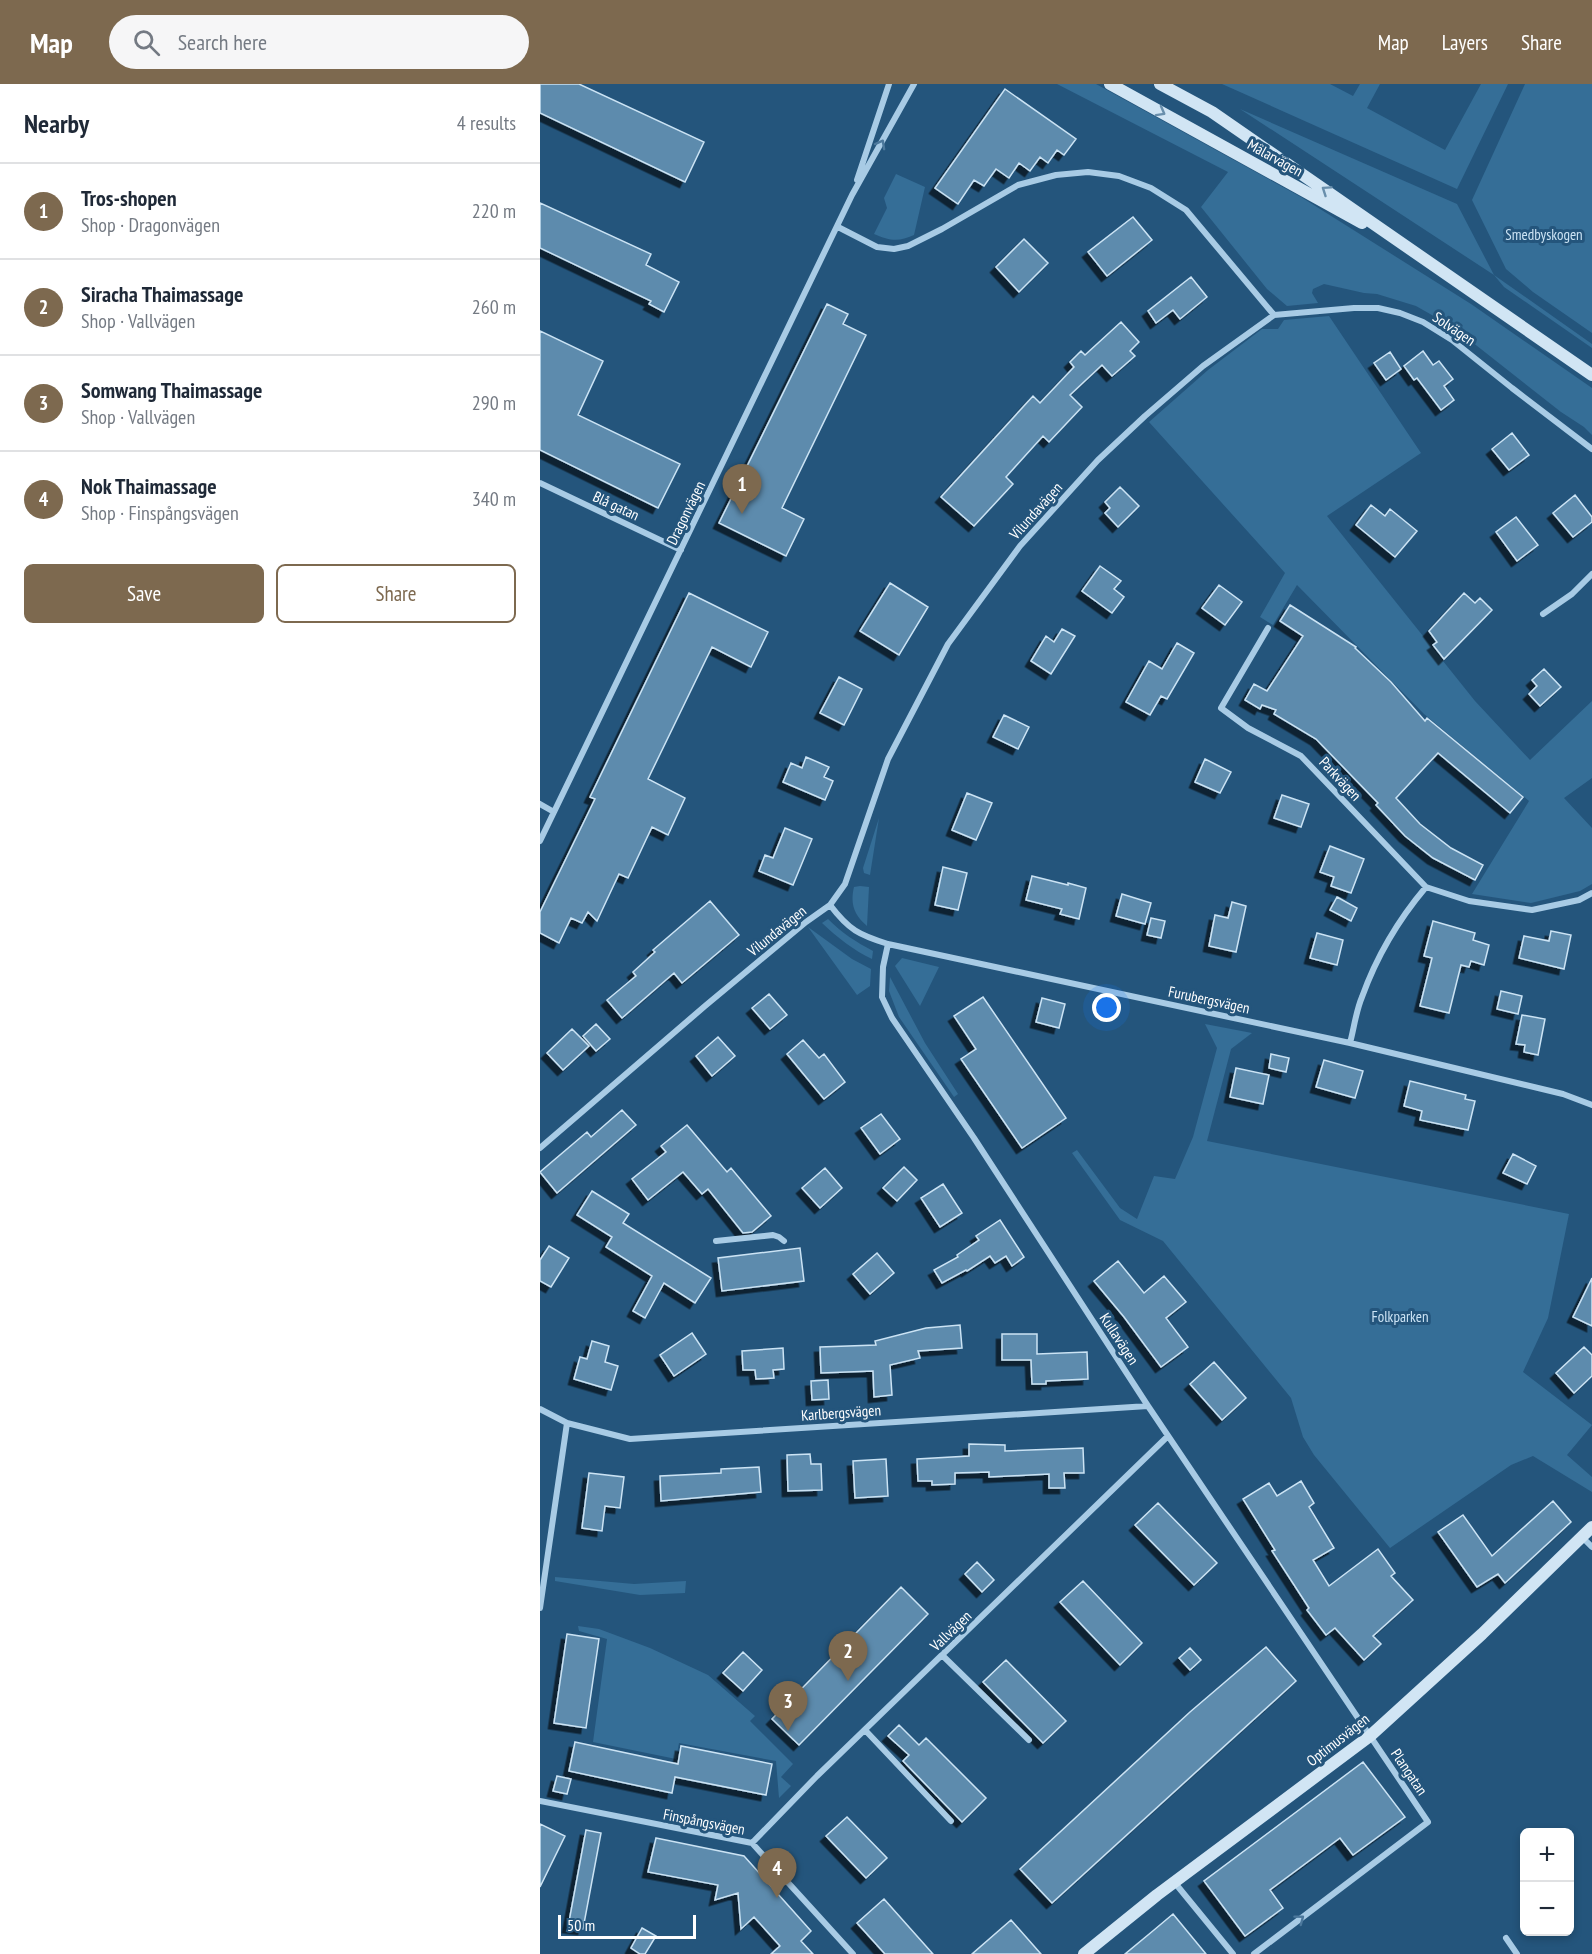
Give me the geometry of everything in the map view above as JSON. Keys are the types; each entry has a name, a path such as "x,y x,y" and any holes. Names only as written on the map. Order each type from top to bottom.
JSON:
{"main road":[{"name":"Mälarvägen","path":"1110,84 1426,259"},
{"name":"Mälarvägen","path":"1160,84 1212,112 1592,375"},
{"name":"Optimusvägen","path":"1084,1954 1175,1882 1370,1736 1482,1634 1592,1527"}],"street":[{"name":"Dragonvägen","path":"540,841 838,227 852,195 889,84"},
{"name":"Dragonvägen","path":"852,195 914,84"},
{"path":"838,227 877,247 894,249 908,246 942,229 1018,185 1056,175 1088,172 1119,176 1151,188 1186,210 1274,315"},
{"name":"Solvägen","path":"1274,315 1378,308 1423,322 1452,340 1592,449"},
{"name":"Vilundavägen","path":"540,1148 705,1006 806,922 830,905 845,884 888,759 948,644 1020,546 1098,460 1145,416 1203,366 1274,315"},
{"name":"Blå gatan","path":"540,483 681,550"},
{"path":"1543,614 1572,594 1592,574"},
{"name":"Parkvägen","path":"1268,628 1221,708 1248,728 1301,756 1426,887 1469,901 1532,910 1579,900 1592,893"},
{"path":"540,804 554,812"},
{"path":"1350,1042 1361,998 1383,952 1413,902 1426,887"},
{"name":"Furubergsvägen","path":"830,905 844,923 857,932 888,944 1350,1042 1563,1095 1592,1105"},
{"name":"Kullavägen","path":"888,944 883,968 882,997 892,1018 980,1147 1148,1406 1370,1736"},
{"path":"716,1241 773,1235 784,1241"},
{"name":"Karlbergsvägen","path":"540,1409 567,1423 630,1439 1148,1406"},
{"path":"540,1608 567,1423"},
{"name":"Vallvägen","path":"752,1843 817,1776 1168,1436"},
{"path":"1582,1538 1592,1547"},
{"path":"943,1656 1029,1740"},
{"path":"865,1730 951,1821"},
{"name":"Plangatan","path":"1254,1954 1428,1822 1370,1736"},
{"name":"Finspångsvägen","path":"540,1801 752,1843 853,1954"},
{"path":"1175,1882 1233,1954"},
{"path":"1506,1938 1517,1954"}],"green space":[{"path":"1057,84 1096,84 1301,197 1471,304 1592,388 1592,435 1453,327 1416,306 1377,294 1324,284 1313,289 1312,293 1318,303 1287,306 1267,289 1201,207 1228,172"},
{"path":"1222,84 1330,84 1353,96 1360,84 1380,84 1367,108 1445,150 1481,84 1508,84 1457,189"},
{"name":"Smedbyskogen","path":"1525,84 1592,84 1592,333 1533,292 1506,269 1472,200"},
{"path":"1240,109 1457,204 1494,275"},
{"path":"896,174 925,187 914,235 894,240 874,234 887,208 884,198"},
{"path":"1494,275 1592,344 1592,348 1504,287"},
{"path":"1329,316 1421,453 1327,516 1475,701 1530,760 1592,701 1592,778 1564,798 1592,828 1592,884 1580,891 1531,903 1472,894 1529,801 1424,714 1297,585 1273,625 1260,617 1285,573 1149,422 1208,370 1262,329 1278,329 1284,320"},
{"path":"879,818 870,875 864,873 863,868"},
{"path":"854,887 869,887 867,926 859,918 853,904"},
{"path":"828,919 849,937 873,951 872,959 858,952 822,923"},
{"path":"808,927 852,959 871,969 870,986 857,995"},
{"path":"902,958 939,967 920,1006 895,966"},
{"path":"890,977 925,1043 958,1094 954,1097 899,1017 889,991"},
{"name":"Folkparken","path":"1205,1024 1252,1033 1231,1049 1207,1141 1569,1214 1548,1318 1523,1372 1592,1425 1567,1455 1592,1477 1592,1492 1533,1456 1511,1465 1390,1548 1314,1455 1303,1437 1291,1398 1163,1241 1120,1220 1072,1153 1077,1150 1120,1208 1137,1219 1154,1176 1175,1179 1193,1137 1217,1048"},
{"path":"555,1577 634,1584 686,1581 685,1593 640,1595 555,1581"},
{"path":"578,1626 599,1629 650,1648 708,1675 755,1716 750,1721 793,1764 781,1777 791,1786 779,1798 776,1761 679,1743 676,1759 593,1742 607,1639 579,1631"}],"building":[{"path":"540,84 579,84 704,142 685,182 540,113"},
{"path":"1005,89 1076,139 1064,155 1057,150 1048,163 1040,157 1030,171 1019,163 1009,178 996,169 984,186 974,180 958,204 935,188"},
{"path":"540,203 651,254 646,265 679,282 664,312 649,304 651,301 540,248"},
{"path":"1133,217 1152,240 1107,276 1088,252"},
{"path":"1024,239 1048,263 1019,292 996,267"},
{"path":"1191,277 1207,297 1180,319 1173,310 1156,323 1148,311"},
{"path":"827,304 848,314 843,324 866,335 782,508 804,519 786,556 719,523"},
{"path":"1121,322 1139,342 1130,351 1135,356 1112,376 1102,365 1070,395 1082,407 1049,442 1043,436 1006,477 1013,484 974,526 941,497 1033,396 1040,403 1074,367 1070,362 1081,351 1085,355"},
{"path":"540,331 603,361 578,415 680,464 658,508 540,450"},
{"path":"1423,351 1433,365 1439,361 1453,379 1444,386 1454,400 1441,410 1417,378 1414,380 1404,366"},
{"path":"1390,352 1401,369 1386,380 1374,363"},
{"path":"1512,433 1529,455 1509,470 1492,449"},
{"path":"1120,487 1139,506 1118,527 1105,513 1110,508 1105,502"},
{"path":"1575,495 1592,517 1592,522 1573,537 1553,513"},
{"path":"1371,505 1385,516 1390,509 1417,531 1395,557 1356,525"},
{"path":"1516,517 1538,545 1517,561 1496,532"},
{"path":"1100,566 1121,581 1114,589 1124,597 1112,613 1082,591"},
{"path":"890,583 928,607 899,655 860,631"},
{"path":"1219,585 1242,602 1225,625 1202,608"},
{"path":"689,593 768,632 751,667 712,647 648,779 685,798 668,835 652,827 628,878 619,874 597,921 588,912 582,923 571,918 559,943 540,933 540,912 595,799 590,797"},
{"path":"1464,593 1475,603 1480,598 1492,610 1444,659 1433,645 1437,642 1429,631"},
{"path":"1290,605 1356,647 1425,721 1427,718 1523,797 1510,813 1438,753 1396,798 1420,824 1451,848 1483,865 1475,880 1433,858 1405,836 1376,805 1378,803 1316,739 1274,714 1276,710 1262,705 1260,709 1245,700 1254,684 1267,691 1303,636 1280,621"},
{"path":"1062,629 1075,636 1051,674 1031,661 1046,636 1054,642"},
{"path":"1177,643 1194,653 1167,699 1161,696 1150,715 1126,702 1149,661 1162,669"},
{"path":"1544,669 1561,687 1540,706 1529,694 1537,686 1532,680"},
{"path":"839,677 862,689 844,725 820,713"},
{"path":"1004,715 1029,727 1018,749 993,737"},
{"path":"806,757 829,767 824,777 833,781 825,800 783,782 791,763 802,768"},
{"path":"1205,759 1231,772 1220,793 1195,782"},
{"path":"967,793 992,803 976,840 952,830"},
{"path":"1282,795 1309,804 1301,827 1274,818"},
{"path":"785,828 812,839 793,885 759,871 765,855 773,858"},
{"path":"1330,846 1364,859 1351,893 1331,886 1334,877 1320,872"},
{"path":"943,867 967,873 958,910 935,905"},
{"path":"1032,876 1086,888 1079,919 1060,914 1062,909 1026,900"},
{"path":"1122,894 1151,903 1145,924 1116,916"},
{"path":"1337,897 1357,908 1351,921 1330,910"},
{"path":"710,901 739,935 682,983 674,973 622,1018 607,1000 636,976 633,972 655,952 653,950"},
{"path":"1232,902 1246,906 1236,952 1209,946 1215,915 1228,918"},
{"path":"1151,918 1165,921 1161,938 1147,935"},
{"path":"1433,921 1475,933 1473,940 1489,945 1484,965 1471,961 1469,967 1461,965 1449,1013 1420,1006 1432,958 1424,956"},
{"path":"1551,931 1571,935 1564,969 1519,958 1524,936 1549,941"},
{"path":"1317,933 1343,940 1337,965 1310,958"},
{"path":"1501,991 1522,996 1518,1014 1497,1009"},
{"path":"769,994 787,1015 770,1029 752,1008"},
{"path":"983,997 1066,1118 1022,1148 961,1059 976,1049 954,1016"},
{"path":"1042,998 1065,1004 1059,1028 1036,1022"},
{"path":"1522,1015 1545,1019 1538,1055 1524,1052 1525,1045 1516,1044"},
{"path":"596,1024 610,1039 596,1051 583,1036"},
{"path":"572,1029 589,1046 563,1070 547,1053"},
{"path":"718,1037 735,1056 712,1076 696,1056"},
{"path":"803,1040 819,1058 824,1054 845,1082 824,1099 787,1054"},
{"path":"1271,1054 1289,1058 1286,1072 1269,1068"},
{"path":"1324,1060 1363,1071 1355,1098 1316,1087"},
{"path":"1236,1068 1269,1075 1263,1104 1230,1097"},
{"path":"1410,1081 1466,1095 1465,1099 1475,1101 1468,1130 1420,1120 1422,1111 1404,1106"},
{"path":"622,1110 636,1125 557,1193 540,1172 587,1132 591,1137"},
{"path":"881,1114 900,1139 880,1154 861,1128"},
{"path":"687,1125 727,1172 731,1168 771,1216 752,1232 743,1233 708,1189 702,1194 683,1172 648,1200 632,1179 666,1152 661,1146"},
{"path":"1513,1154 1536,1166 1527,1184 1503,1173"},
{"path":"904,1167 917,1180 897,1201 883,1188"},
{"path":"825,1168 842,1188 820,1208 802,1188"},
{"path":"943,1184 962,1213 940,1227 921,1198"},
{"path":"592,1191 629,1214 623,1223 711,1278 695,1303 664,1283 645,1318 633,1311 652,1276 606,1247 612,1237 577,1215"},
{"path":"1000,1220 1024,1257 1012,1266 1006,1256 995,1263 990,1256 942,1283 934,1270 958,1257 957,1255 979,1240 976,1236"},
{"path":"549,1246 569,1258 551,1287 540,1281 540,1260"},
{"path":"800,1248 804,1281 722,1291 718,1258"},
{"path":"877,1253 894,1273 870,1294 853,1274"},
{"path":"1118,1261 1144,1293 1164,1276 1186,1302 1166,1318 1188,1347 1161,1367 1094,1281"},
{"path":"1592,1278 1592,1326 1573,1317"},
{"path":"960,1325 962,1348 918,1351 920,1358 890,1365 892,1395 874,1397 873,1371 821,1373 820,1347 876,1345 875,1341 926,1328"},
{"path":"692,1333 706,1354 674,1376 660,1355"},
{"path":"1002,1334 1037,1334 1037,1354 1087,1352 1088,1379 1032,1384 1031,1360 1002,1360"},
{"path":"592,1341 609,1346 605,1362 618,1366 611,1390 574,1379 580,1357 587,1359"},
{"path":"1584,1347 1592,1355 1592,1376 1574,1393 1556,1373"},
{"path":"783,1348 784,1369 773,1370 774,1378 756,1379 755,1370 743,1370 742,1351"},
{"path":"1214,1362 1246,1398 1222,1420 1190,1384"},
{"path":"828,1380 829,1399 812,1400 811,1381"},
{"path":"969,1444 1005,1445 1005,1451 1083,1448 1084,1473 1064,1473 1065,1488 1049,1488 1049,1474 989,1477 989,1472 955,1473 955,1484 932,1485 932,1481 918,1481 917,1459 969,1456"},
{"path":"810,1454 811,1464 821,1464 822,1490 788,1491 787,1455"},
{"path":"886,1459 888,1496 855,1498 853,1461"},
{"path":"759,1467 761,1492 661,1501 660,1476 721,1473 721,1469"},
{"path":"589,1473 624,1477 620,1508 605,1506 602,1531 582,1528"},
{"path":"1301,1481 1314,1503 1309,1507 1334,1548 1313,1560 1329,1586 1378,1549 1395,1573 1391,1576 1413,1600 1373,1636 1381,1644 1364,1660 1335,1628 1326,1635 1307,1610 1309,1608 1272,1551 1275,1550 1243,1499 1269,1483 1277,1496"},
{"path":"1553,1501 1571,1522 1505,1583 1498,1574 1477,1587 1438,1532 1463,1515 1492,1556"},
{"path":"1158,1503 1217,1563 1194,1585 1135,1525"},
{"path":"977,1562 994,1580 982,1592 965,1574"},
{"path":"1083,1581 1142,1643 1120,1665 1060,1602"},
{"path":"901,1587 928,1614 799,1745 772,1719"},
{"path":"567,1634 599,1639 586,1728 554,1723"},
{"path":"1266,1647 1296,1681 1052,1903 1020,1869 1190,1712"},
{"path":"1190,1648 1201,1660 1190,1670 1179,1658"},
{"path":"743,1652 762,1670 743,1691 723,1673"},
{"path":"1006,1660 1066,1721 1043,1743 983,1682"},
{"path":"899,1725 919,1745 926,1738 986,1798 962,1822 903,1761 909,1755 888,1736"},
{"path":"575,1742 678,1764 681,1746 772,1764 766,1795 675,1777 672,1793 569,1771"},
{"path":"1363,1762 1405,1817 1353,1855 1340,1838 1270,1890 1283,1908 1245,1936 1204,1881"},
{"path":"557,1776 571,1779 567,1794 553,1791"},
{"path":"847,1817 887,1858 866,1878 826,1836"},
{"path":"540,1824 565,1836 540,1887"},
{"path":"586,1830 601,1833 583,1929 568,1927"},
{"path":"656,1838 744,1856 811,1931 801,1941 813,1954 771,1954 780,1946 754,1917 741,1929 738,1893 715,1900 718,1885 648,1872"},
{"path":"884,1899 933,1954 885,1954 857,1923"},
{"path":"1173,1914 1206,1954 1125,1954 1154,1930"},
{"path":"1011,1920 1041,1954 972,1954"},
{"path":"642,1928 656,1936 645,1954 640,1954 631,1948"}],"place":[{"name":"Tros-shopen","path":"742,514"},
{"name":"Siracha Thaimassage","path":"848,1681"},
{"name":"Somwang Thaimassage","path":"788,1731"},
{"name":"Nok Thaimassage","path":"777,1898"}]}
